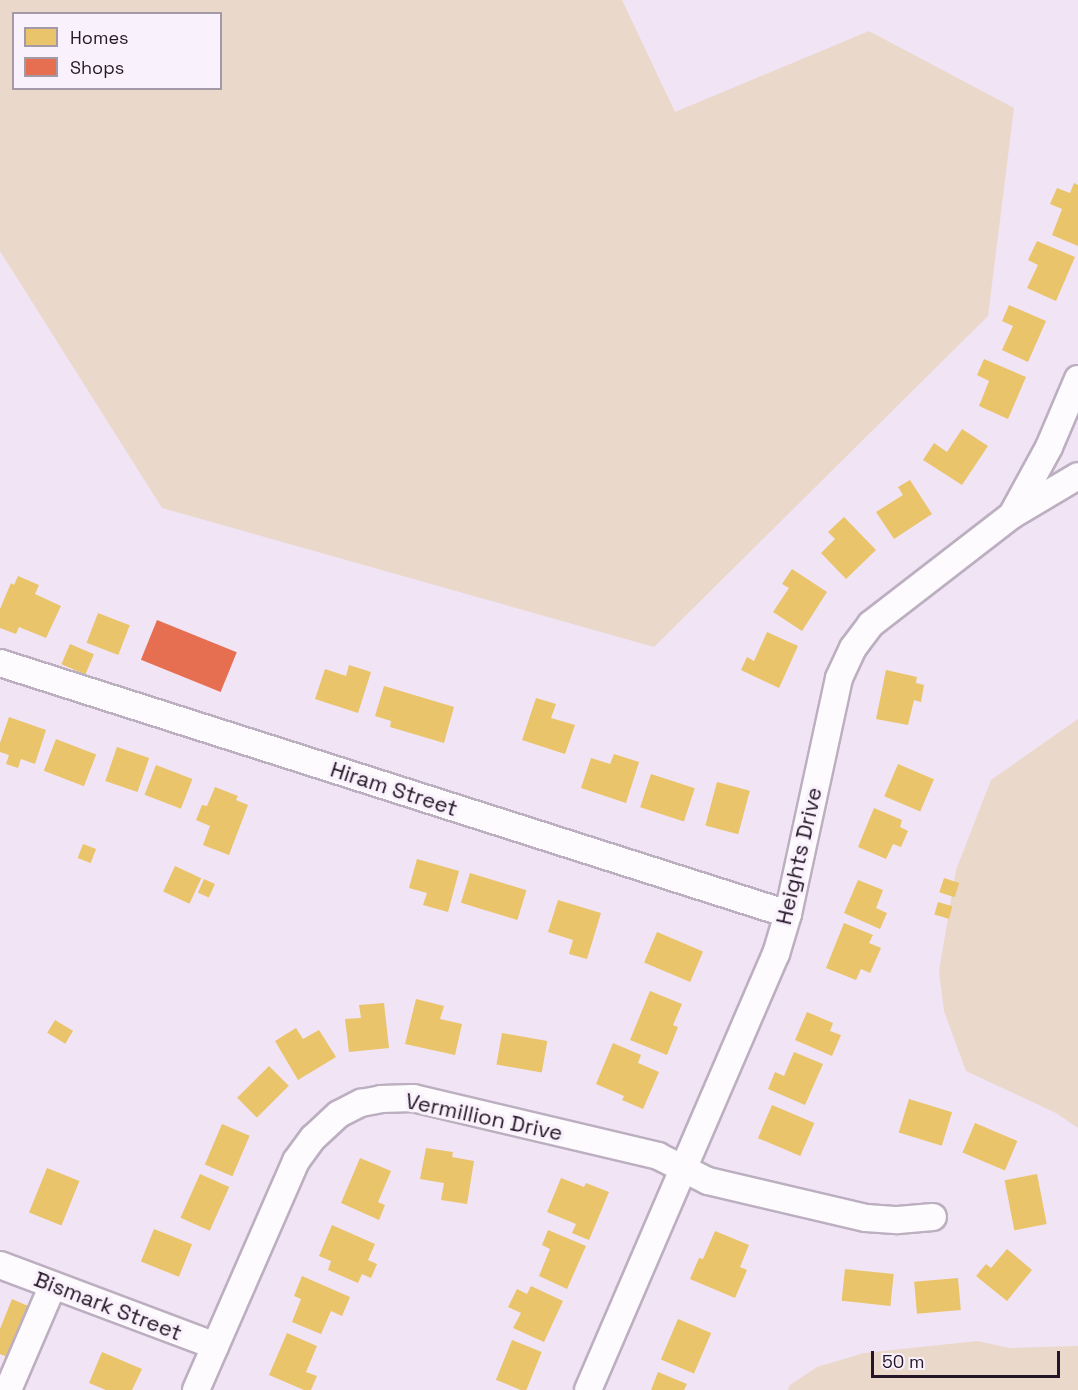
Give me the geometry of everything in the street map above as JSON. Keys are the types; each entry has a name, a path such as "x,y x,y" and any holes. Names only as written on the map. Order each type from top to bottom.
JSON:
{"street":[{"name":"Heights Drive","path":"588,1390 776,954 788,914 839,678 853,648 871,624 886,611 1012,515 1049,447 1078,379"},
{"path":"1012,515 1078,476"},
{"name":"Hiram Street","path":"0,663 788,914"},
{"name":"Vermillion Drive","path":"196,1390 296,1161 314,1138 339,1114 361,1103 381,1099 413,1098 658,1156 708,1181 866,1218 898,1220 933,1217"},
{"name":"Bismark Street","path":"0,1265 215,1346"},
{"path":"8,1390 53,1285"}],"shaded area":[{"path":"0,0 622,0 675,112 869,31 1014,108 988,316 654,647 162,508 0,251"},
{"path":"1078,719 1078,1128 1056,1113 966,1071 944,1011 939,971 956,870 991,780"},
{"path":"977,1341 1010,1348 1078,1346 1078,1390 788,1390 790,1385 817,1367 864,1353"}],"building: Homes":[{"path":"1074,183 1078,185 1078,246 1052,235 1062,209 1050,204 1057,188 1070,193"},
{"path":"1037,241 1075,257 1056,301 1027,288 1038,265 1028,260"},
{"path":"1009,305 1046,321 1028,362 1002,350 1013,326 1002,321"},
{"path":"984,359 1026,377 1008,419 979,406 989,381 977,375"},
{"path":"962,429 988,446 962,485 923,460 934,443 947,452"},
{"path":"910,480 932,514 894,539 876,512 903,495 898,487"},
{"path":"844,517 876,550 846,579 821,553 835,539 828,532"},
{"path":"792,569 827,592 802,631 773,612 789,588 782,584"},
{"path":"18,576 39,585 35,594 61,606 46,638 19,627 16,634 0,628 0,609 11,583 14,585"},
{"path":"98,613 130,625 118,655 87,643"},
{"path":"767,632 798,646 779,688 741,670 747,657 754,661"},
{"path":"70,644 94,654 85,674 61,664"},
{"path":"349,665 371,672 358,713 315,699 325,669 346,676"},
{"path":"886,670 917,677 916,683 924,685 921,702 914,700 908,725 876,719"},
{"path":"384,686 454,707 444,743 390,727 391,721 375,716"},
{"path":"536,698 556,704 551,718 575,725 565,754 522,740"},
{"path":"9,717 46,730 35,764 21,759 18,768 6,764 9,755 0,752 0,743"},
{"path":"56,739 96,754 84,786 44,771"},
{"path":"117,747 149,758 137,792 105,781"},
{"path":"614,754 639,762 626,803 581,788 591,758 610,764"},
{"path":"898,764 934,779 920,811 884,796"},
{"path":"156,765 192,779 181,809 145,795"},
{"path":"651,774 695,788 684,822 640,807"},
{"path":"717,782 750,791 738,834 705,825"},
{"path":"215,787 238,796 236,800 248,805 229,855 203,845 210,826 196,820 202,805 207,806"},
{"path":"874,808 902,820 900,827 908,831 901,847 893,844 886,859 858,847"},
{"path":"83,844 96,849 91,863 78,858"},
{"path":"417,859 459,871 448,912 423,905 427,893 409,888"},
{"path":"175,866 201,878 189,904 163,891"},
{"path":"470,873 526,890 517,920 461,903"},
{"path":"944,878 959,883 955,897 939,892"},
{"path":"204,879 215,884 209,898 198,893"},
{"path":"858,880 883,890 876,908 887,913 880,929 844,913"},
{"path":"558,900 601,913 587,959 569,954 573,940 548,932"},
{"path":"938,902 952,906 949,919 934,914"},
{"path":"844,923 873,935 869,943 881,948 870,973 861,969 856,980 826,968"},
{"path":"657,932 703,952 690,982 644,962"},
{"path":"650,991 682,1004 673,1025 678,1027 667,1055 630,1040"},
{"path":"416,999 444,1006 440,1019 462,1024 455,1055 405,1044"},
{"path":"384,1003 389,1048 349,1052 345,1019 361,1018 359,1005"},
{"path":"807,1012 833,1023 830,1031 841,1035 832,1056 795,1040"},
{"path":"55,1020 73,1031 65,1044 47,1033"},
{"path":"296,1028 303,1039 319,1030 336,1057 298,1080 275,1041"},
{"path":"502,1033 547,1041 542,1073 496,1065"},
{"path":"613,1043 641,1055 638,1063 659,1072 643,1109 622,1100 624,1096 596,1084"},
{"path":"794,1052 823,1064 805,1105 768,1089 775,1072 784,1076"},
{"path":"269,1066 289,1086 257,1118 237,1098"},
{"path":"909,1099 952,1112 942,1146 899,1132"},
{"path":"772,1105 814,1123 800,1156 758,1138"},
{"path":"975,1123 1017,1141 1005,1170 962,1152"},
{"path":"222,1124 250,1136 232,1176 205,1165"},
{"path":"426,1148 453,1152 452,1157 474,1161 467,1204 441,1200 444,1183 420,1179"},
{"path":"360,1158 391,1171 378,1202 385,1205 379,1220 341,1203"},
{"path":"47,1168 79,1181 61,1226 29,1213"},
{"path":"200,1174 229,1187 210,1231 180,1218"},
{"path":"1037,1174 1047,1224 1014,1230 1005,1180"},
{"path":"561,1178 584,1187 586,1183 609,1192 589,1240 572,1233 576,1224 547,1212"},
{"path":"332,1225 375,1244 368,1260 377,1264 371,1278 362,1274 358,1283 328,1270 331,1261 319,1256"},
{"path":"154,1229 192,1244 179,1277 141,1261"},
{"path":"548,1230 586,1246 567,1289 539,1276 550,1249 542,1245"},
{"path":"715,1231 749,1245 740,1267 747,1270 735,1298 690,1279 699,1258 703,1259"},
{"path":"1007,1249 1032,1270 1007,1301 976,1276 986,1264 991,1268"},
{"path":"845,1269 894,1274 890,1306 842,1301"},
{"path":"302,1276 350,1297 342,1316 331,1311 321,1334 292,1322 301,1299 294,1296"},
{"path":"958,1278 961,1310 917,1314 914,1282"},
{"path":"531,1286 563,1301 544,1342 513,1328 521,1313 508,1307 517,1289 527,1294"},
{"path":"12,1299 35,1309 14,1360 0,1354 0,1329"},
{"path":"678,1319 711,1333 694,1374 661,1360"},
{"path":"287,1333 317,1346 306,1372 317,1376 311,1390 304,1390 269,1375"},
{"path":"512,1340 542,1352 526,1390 496,1380"},
{"path":"102,1352 142,1369 132,1390 106,1390 89,1383"},
{"path":"658,1372 687,1384 684,1390 651,1390"}],"building: Shops":[{"path":"157,620 237,652 221,692 141,660"}]}
